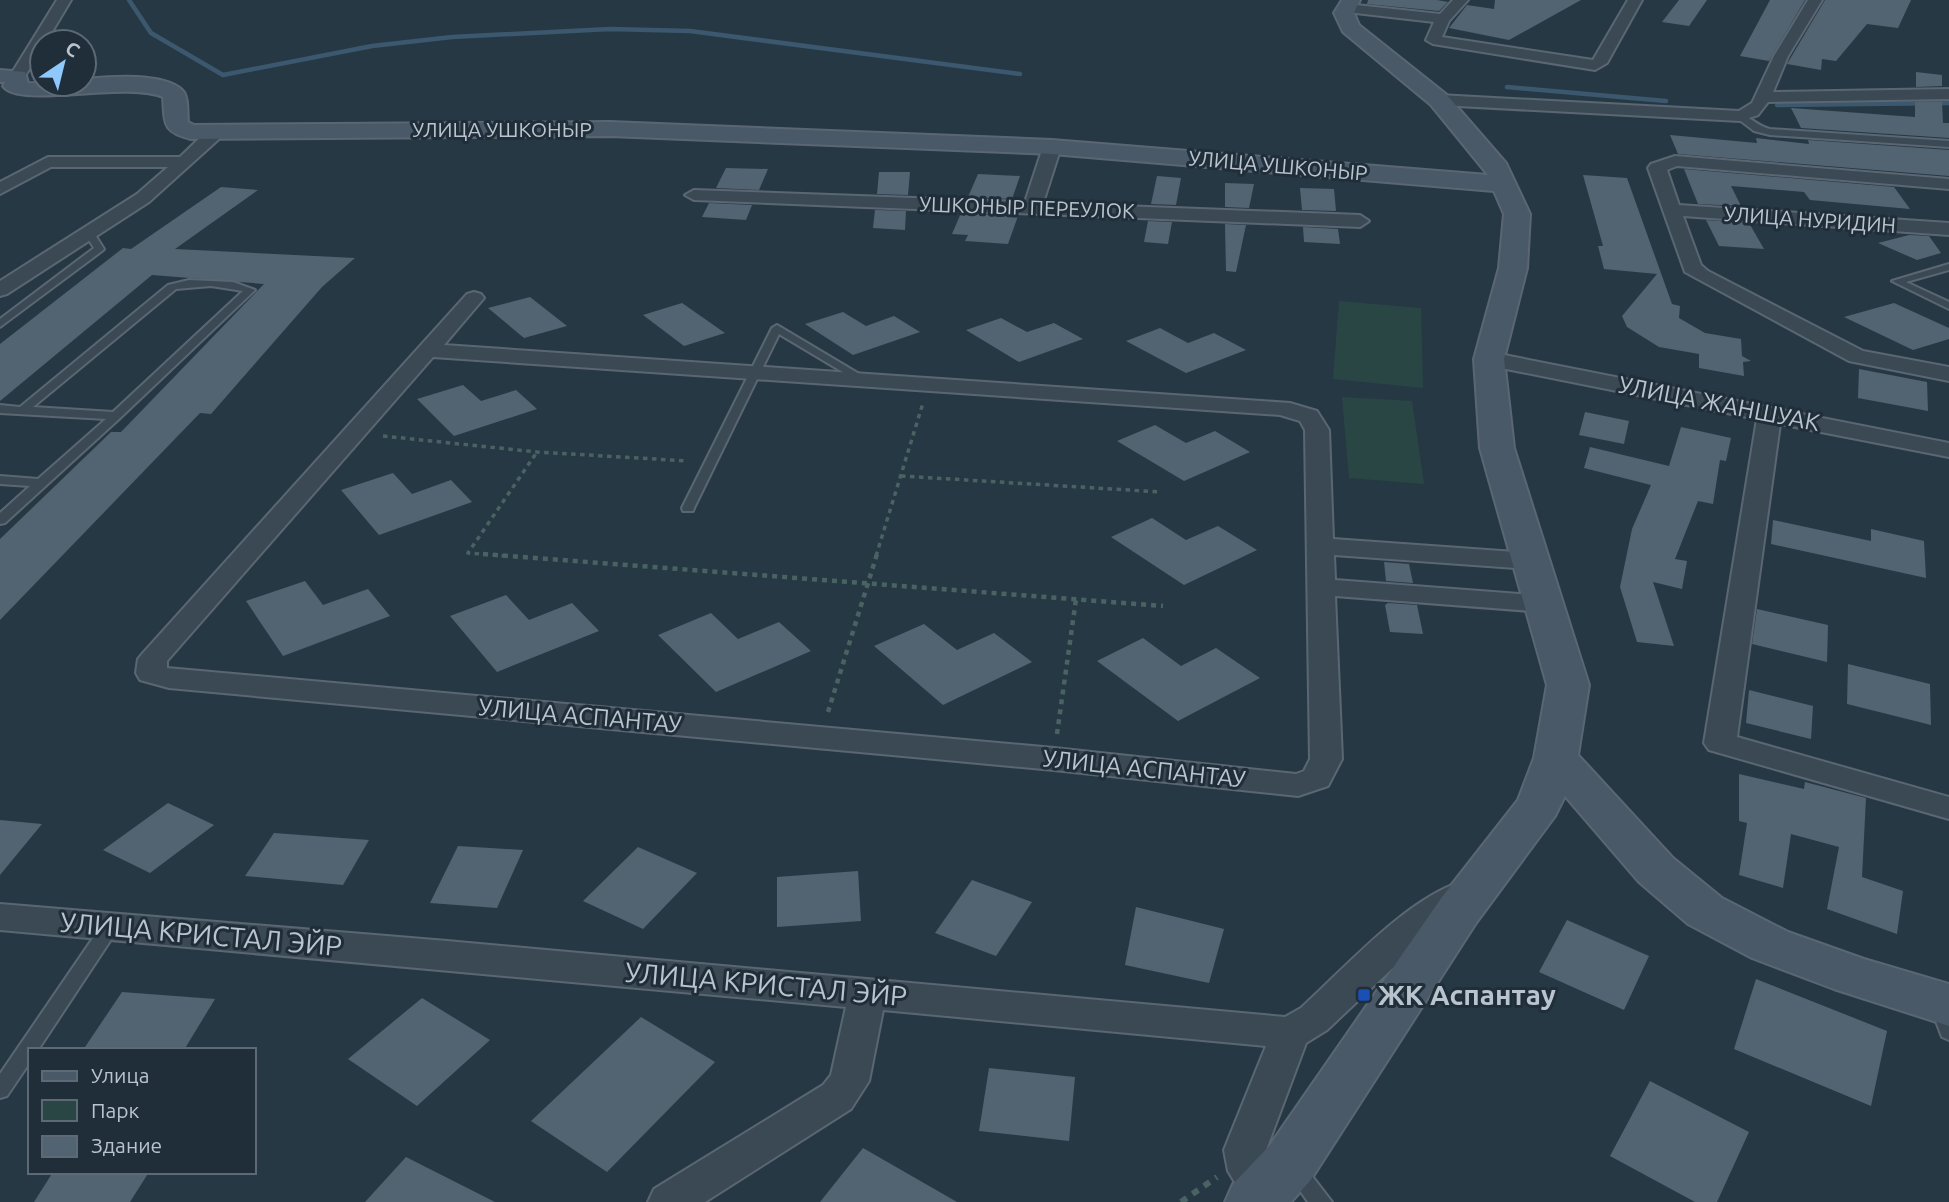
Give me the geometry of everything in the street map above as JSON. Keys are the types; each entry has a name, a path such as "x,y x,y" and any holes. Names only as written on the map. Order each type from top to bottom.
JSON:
{"street":[{"path":"9,76 64,0"},
{"path":"1461,0 1443,19 1433,40 1595,65 1599,64 1635,0"},
{"path":"1438,100 1740,116 1752,112 1763,97 1781,56 1815,0"},
{"path":"1443,19 1349,4 1344,13 1350,28 1438,100 1497,168 1517,214 1513,268 1489,359 1497,448 1568,685 1556,758 1539,805 1263,1178 1245,1150 1290,1033 1314,1019 1421,920 1480,883"},
{"name":"УЛИЦА УШКОНЫР","path":"9,76 15,86 27,90 156,86 174,94 179,130 214,134 610,129 1052,147 1504,184"},
{"path":"1763,97 1949,94"},
{"path":"0,290 143,198 214,134"},
{"path":"1032,208 1052,147"},
{"path":"0,189 36,167 57,161 185,162"},
{"path":"1949,184 1675,161 1657,168 1692,268 1701,275 1857,356 1949,374"},
{"path":"0,167 36,167"},
{"name":"УШКОНЫР ПЕРЕУЛОК","path":"694,195 1360,221"},
{"name":"УЛИЦА НУРИДИН","path":"1672,211 1949,229"},
{"name":"УЛИЦА АСПАНТАУ","path":"428,350 1282,408 1309,416 1317,430 1323,587 1326,759 1317,778 1298,785 1054,759 183,680 151,673 153,659 474,298"},
{"name":"УЛИЦА ЖАНШУАК","path":"1489,359 1949,450"},
{"path":"1770,413 1720,743 1949,808"},
{"path":"1320,545 1531,561"},
{"path":"1323,587 1544,604"},
{"path":"1556,758 1656,870 1705,911 1770,945 1946,1013"},
{"name":"УЛИЦА КРИСТАЛ ЭЙР","path":"0,917 1290,1033"},
{"path":"669,1202 837,1097 849,1081 868,993"}],"lane":[{"path":"1740,116 1757,129 1770,132 1949,144"},
{"path":"0,324 99,249 89,233"},
{"path":"1949,267 1897,281 1949,306"},
{"path":"0,520 250,290 182,282 172,287 23,410"},
{"path":"688,508 777,328 865,381"},
{"path":"0,409 116,416"},
{"path":"0,480 41,483"},
{"path":"28,1048 110,927"},
{"path":"0,1090 28,1049"},
{"path":"1263,1178 1321,1202"}],"path":[{"path":"820,738 928,385"},
{"path":"354,432 537,452 711,463"},
{"path":"537,452 468,553 1163,606"},
{"path":"901,476 1161,492"},
{"path":"1054,759 1076,599"},
{"path":"1181,1202 1263,1178"}],"green space":[{"path":"1339,301 1421,308 1423,388 1333,379"},
{"path":"1342,397 1412,401 1424,484 1349,478"}],"building":[{"path":"1368,0 1448,2 1439,11 1367,4"},
{"path":"1495,0 1581,0 1509,40 1449,28 1467,5 1494,9"},
{"path":"1679,0 1707,0 1689,26 1662,22"},
{"path":"1770,0 1805,0 1769,61 1740,56"},
{"path":"1825,0 1911,0 1898,28 1867,24 1836,61 1822,59 1821,70 1787,64"},
{"path":"1916,72 1942,75 1942,86 1916,87"},
{"path":"1915,102 1942,102 1943,123 1949,123 1949,138 1801,128 1791,108 1915,117"},
{"path":"1670,135 1757,143 1756,138 1809,144 1808,140 1949,150 1949,176 1678,154"},
{"path":"726,168 768,169 759,190 716,188"},
{"path":"1684,169 1894,187 1910,209 1810,200 1804,192 1731,186 1741,206 1698,204"},
{"path":"879,172 910,172 908,195 877,194"},
{"path":"978,174 1020,176 1012,199 968,197"},
{"path":"1583,175 1627,178 1672,304 1680,306 1679,318 1705,333 1741,339 1742,356 1751,361 1743,362 1744,376 1699,368 1699,354 1659,347 1627,327 1622,316 1657,274 1604,269 1598,246 1603,246"},
{"path":"1157,176 1181,178 1176,205 1151,204"},
{"path":"1225,183 1254,184 1249,208 1225,207"},
{"path":"221,187 258,190 175,249 355,258 322,287 211,414 200,413 0,620 0,539 111,432 121,432 264,284 152,275 0,401 0,344 123,248 131,249"},
{"path":"1300,188 1334,189 1336,211 1302,210"},
{"path":"709,203 752,205 746,220 702,217"},
{"path":"875,210 906,211 905,230 873,228"},
{"path":"961,213 1018,216 1008,244 965,241 968,235 952,234"},
{"path":"1706,220 1749,223 1764,249 1719,246"},
{"path":"1148,221 1172,222 1168,244 1144,242"},
{"path":"1225,224 1246,225 1236,272 1226,271"},
{"path":"1303,227 1338,229 1340,244 1304,242"},
{"path":"1909,235 1929,236 1941,253 1917,260 1878,243"},
{"path":"530,297 567,326 524,338 488,308"},
{"path":"682,303 725,333 684,346 643,315"},
{"path":"1894,303 1949,328 1949,339 1913,350 1844,317"},
{"path":"843,312 866,326 894,316 920,332 853,355 805,324"},
{"path":"1001,318 1027,332 1054,323 1083,339 1019,362 966,330"},
{"path":"1160,328 1188,343 1214,333 1246,350 1186,373 1126,341"},
{"path":"1859,369 1927,382 1928,411 1858,398"},
{"path":"463,385 481,401 516,390 537,409 454,436 417,399"},
{"path":"1585,412 1629,421 1624,444 1579,435"},
{"path":"1155,425 1186,443 1215,431 1250,452 1184,481 1117,441"},
{"path":"1681,427 1731,438 1726,461 1720,460 1713,504 1698,501 1675,559 1687,561 1682,589 1653,582 1674,646 1637,642 1620,587 1632,529 1651,485 1584,468 1590,447 1669,466"},
{"path":"393,473 412,494 451,480 472,502 379,535 341,490"},
{"path":"1152,518 1186,540 1218,526 1257,550 1184,585 1111,537"},
{"path":"1773,520 1871,541 1871,529 1924,541 1926,578 1771,544"},
{"path":"1384,562 1409,564 1413,583 1386,581"},
{"path":"305,581 323,605 368,589 390,616 283,656 246,601"},
{"path":"506,595 529,620 572,603 599,631 497,672 450,616"},
{"path":"1385,605 1417,605 1423,634 1390,632"},
{"path":"1757,609 1828,625 1827,662 1752,644"},
{"path":"711,613 738,639 779,622 811,651 716,692 658,635"},
{"path":"924,624 957,650 994,633 1032,662 943,705 874,646"},
{"path":"1143,638 1181,666 1216,648 1260,678 1178,721 1097,661"},
{"path":"1848,664 1930,684 1931,725 1847,704"},
{"path":"1749,690 1813,706 1811,739 1746,723"},
{"path":"1739,774 1804,789 1805,782 1866,798 1862,877 1903,891 1897,934 1827,909 1839,847 1791,834 1783,888 1739,875 1747,823 1739,821"},
{"path":"168,803 214,825 150,873 103,850"},
{"path":"0,820 42,824 0,875"},
{"path":"274,833 369,840 343,885 245,876"},
{"path":"458,846 523,850 497,908 430,903"},
{"path":"638,847 697,873 643,929 583,901"},
{"path":"858,871 861,921 777,927 777,877"},
{"path":"972,880 1032,902 996,956 935,933"},
{"path":"1136,907 1224,929 1209,983 1125,965"},
{"path":"1567,920 1649,956 1624,1010 1539,972"},
{"path":"1756,979 1887,1031 1871,1106 1734,1049"},
{"path":"122,992 215,999 185,1048 84,1048"},
{"path":"422,998 490,1040 417,1106 348,1059"},
{"path":"641,1017 715,1062 607,1172 531,1121"},
{"path":"989,1068 1075,1077 1069,1141 979,1131"},
{"path":"1650,1081 1749,1132 1717,1202 1695,1202 1610,1156"},
{"path":"863,1148 957,1202 820,1202"},
{"path":"406,1157 495,1202 365,1202"},
{"path":"52,1174 148,1174 130,1202 34,1202"}],"waterway":[{"path":"129,0 151,33 223,75 372,46 452,37 610,29 690,31 1020,74"},
{"path":"1507,87 1666,101"},
{"path":"1777,105 1949,103"}],"place":[{"name":"ЖК Аспантау","path":"1364,995"}]}
